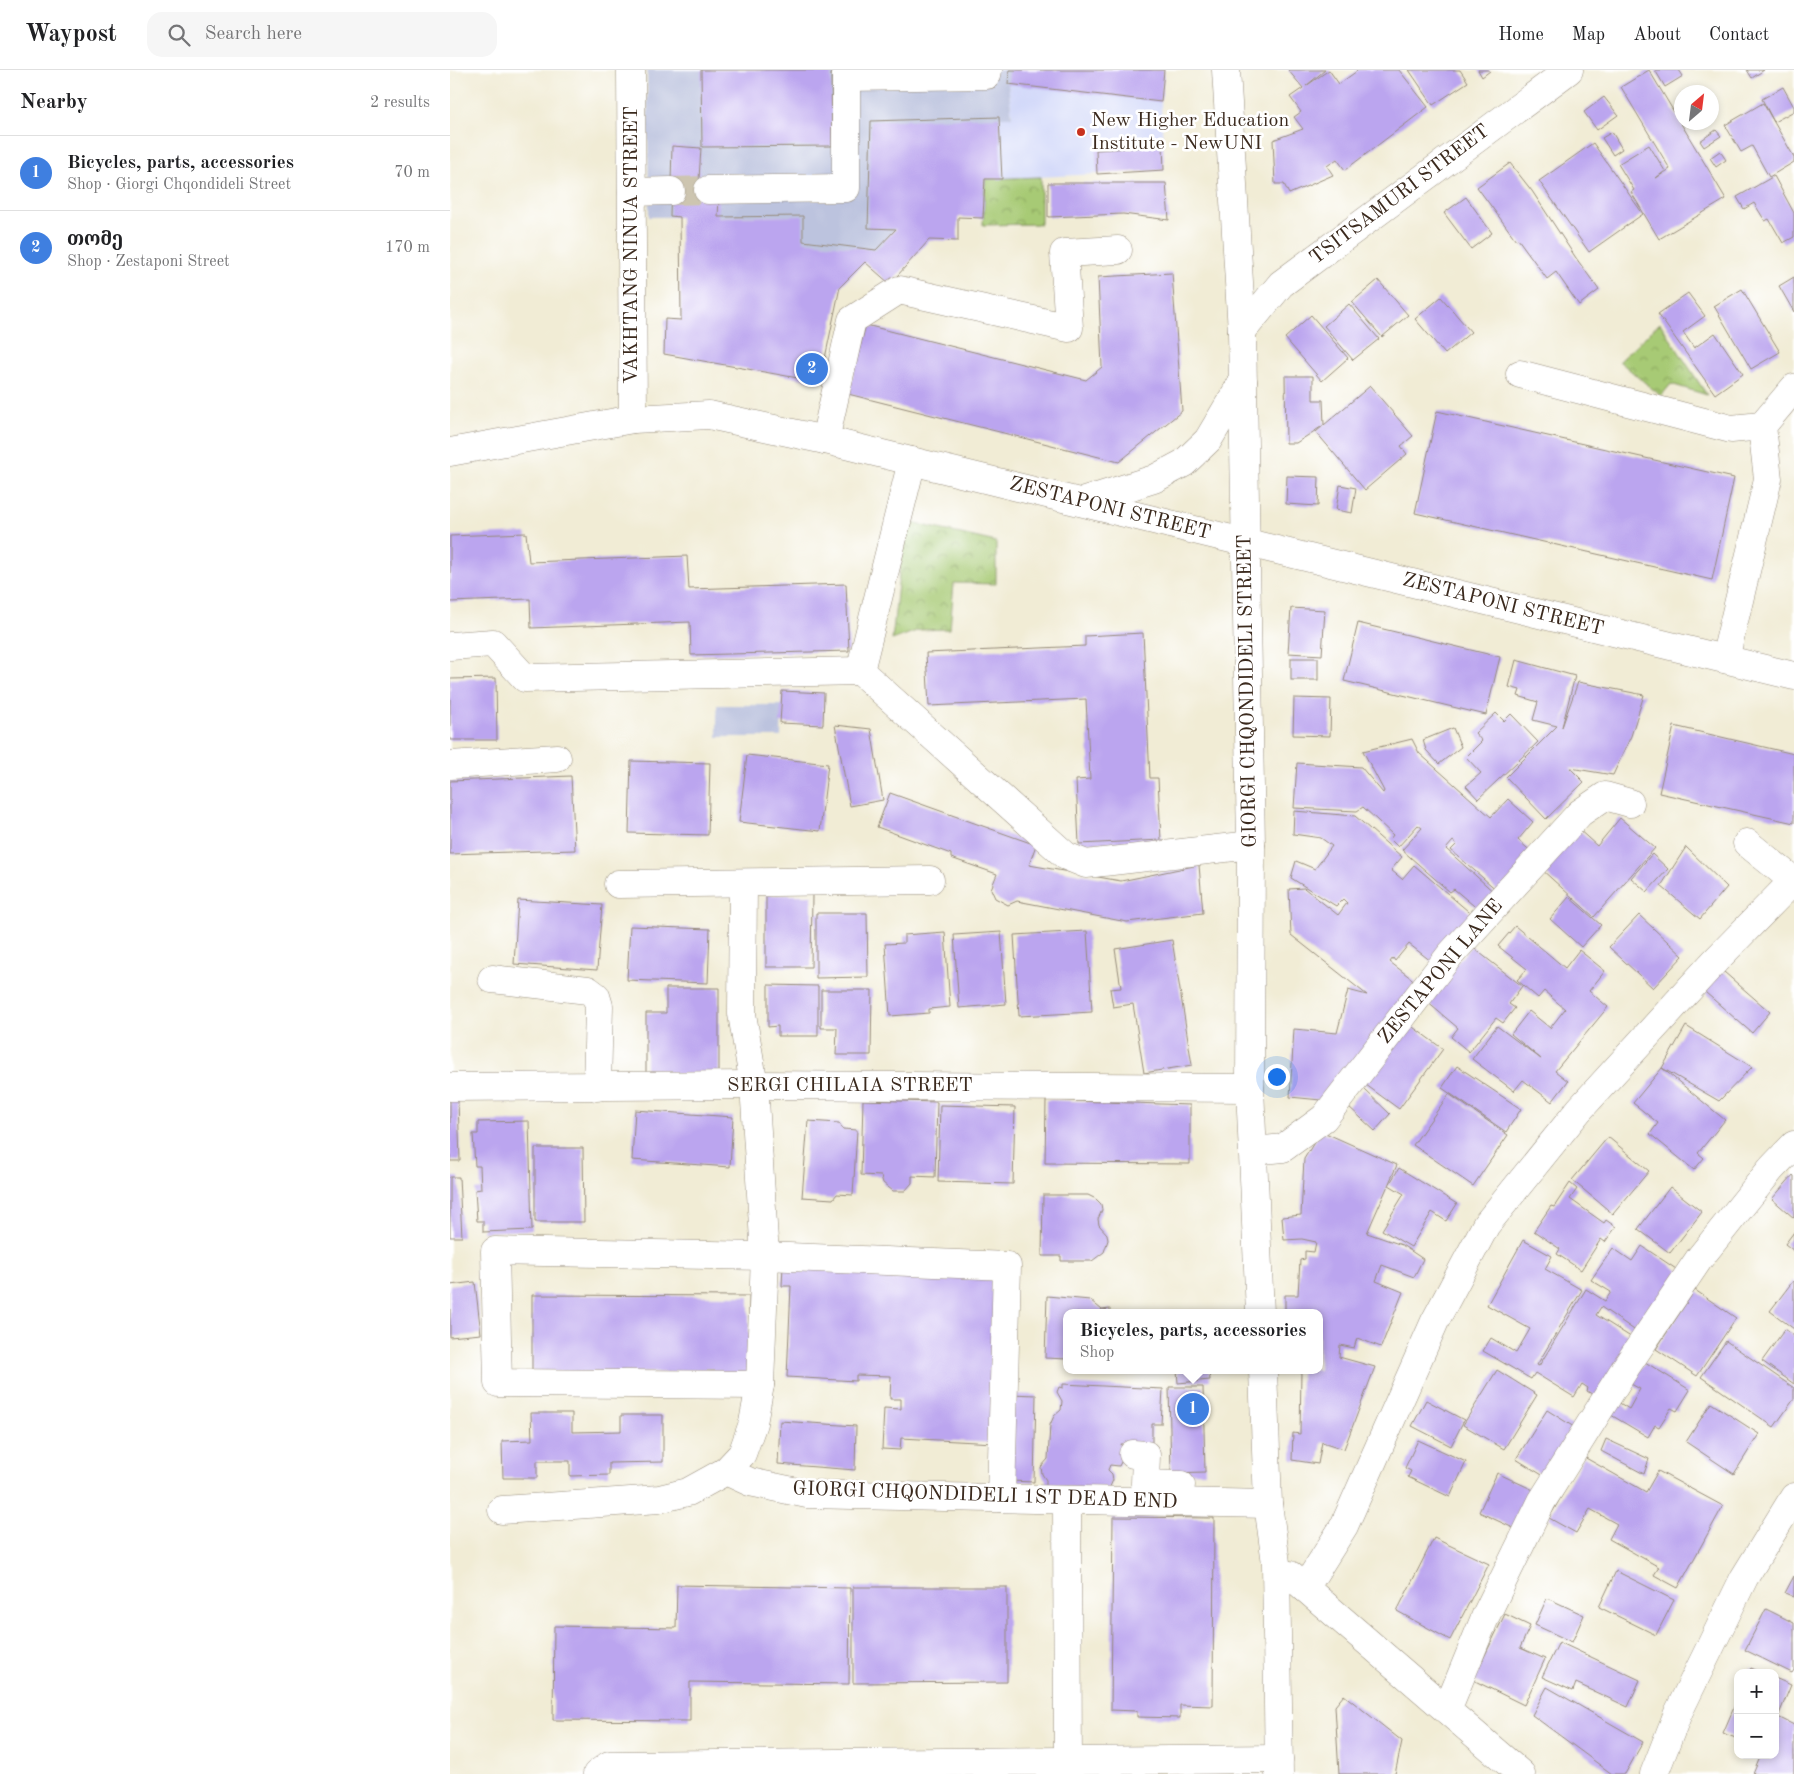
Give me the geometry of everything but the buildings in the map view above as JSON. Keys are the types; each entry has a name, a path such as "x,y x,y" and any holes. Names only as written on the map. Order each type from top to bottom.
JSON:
{"street":[{"name":"VAKHTANG NINUA STREET","path":"631,70 633,419"},
{"path":"708,190 846,188 846,74 987,75 988,70"},
{"name":"GIORGI CHQONDIDELI STREET","path":"1226,70 1242,331 1250,845 1250,1088 1260,1309"},
{"name":"TSITSAMURI STREET","path":"1242,331 1281,284 1569,70"},
{"path":"632,192 671,191"},
{"path":"825,440 852,320 899,290 1069,328 1064,253 1118,250"},
{"path":"1520,374 1731,429 1762,426 1794,388"},
{"path":"1081,502 1154,479 1184,463 1208,440 1243,382"},
{"name":"ZESTAPONI STREET","path":"450,452 633,419 709,415 825,440 1794,676"},
{"path":"1725,659 1768,479 1762,426"},
{"path":"860,670 912,461"},
{"path":"450,646 493,643 525,678 860,670 1066,856 1086,864 1250,845"},
{"path":"450,765 557,758"},
{"name":"ZESTAPONI LANE","path":"1254,1152 1283,1148 1324,1118 1450,955 1580,812 1605,796 1630,803"},
{"path":"1305,1588 1344,1526 1435,1322 1486,1225 1579,1110 1715,961 1794,881 1747,843"},
{"path":"618,884 930,880"},
{"path":"502,1510 659,1500 688,1492 726,1471 742,1454 753,1424 760,1385 765,1256 754,1085 742,1014 743,882"},
{"path":"492,978 588,990 596,996 599,1006 597,1087"},
{"name":"SERGI CHILAIA STREET","path":"450,1087 754,1085 1250,1088"},
{"path":"1447,1710 1486,1615 1542,1500 1626,1366 1699,1259 1771,1169 1794,1145"},
{"path":"760,1385 498,1383 495,1251 765,1256 1007,1266 1001,1498"},
{"path":"597,1774 609,1765 1068,1768 1279,1767 1276,1563 1268,1504 1263,1374"},
{"path":"1133,1454 1146,1455 1145,1484 1204,1486 1203,1503"},
{"name":"GIORGI CHQONDIDELI 1ST DEAD END","path":"726,1471 750,1482 807,1494 1268,1504"},
{"path":"1654,1774 1678,1713 1744,1578 1794,1497"},
{"path":"1067,1500 1068,1768"},
{"path":"1276,1563 1521,1774"}],"shaded area":[{"path":"647,70 1009,70 1008,84 1012,117 999,117 1002,179 938,181 876,250 803,241 803,216 649,217"},
{"name":"New Higher Education Institute - NewUNI","path":"1009,70 1164,70 1161,102 1163,146 1096,150 1097,174 1002,179 999,117 1012,116 1008,84"},
{"path":"717,705 782,705 781,737 717,737"}],"green space":[{"path":"1041,177 1041,224 983,225 985,179"},
{"path":"1660,323 1707,395 1671,384 1661,396 1619,361"},
{"path":"913,523 996,542 996,584 954,583 950,629 919,630 892,640 903,538"}],"tunnel":[{"path":"671,191 708,190"}],"place":[{"name":"New Higher Education Institute - NewUNI","path":"1081,132"},
{"name":"თომე","path":"812,369"},
{"name":"Bicycles, parts, accessories","path":"1193,1409"}]}
